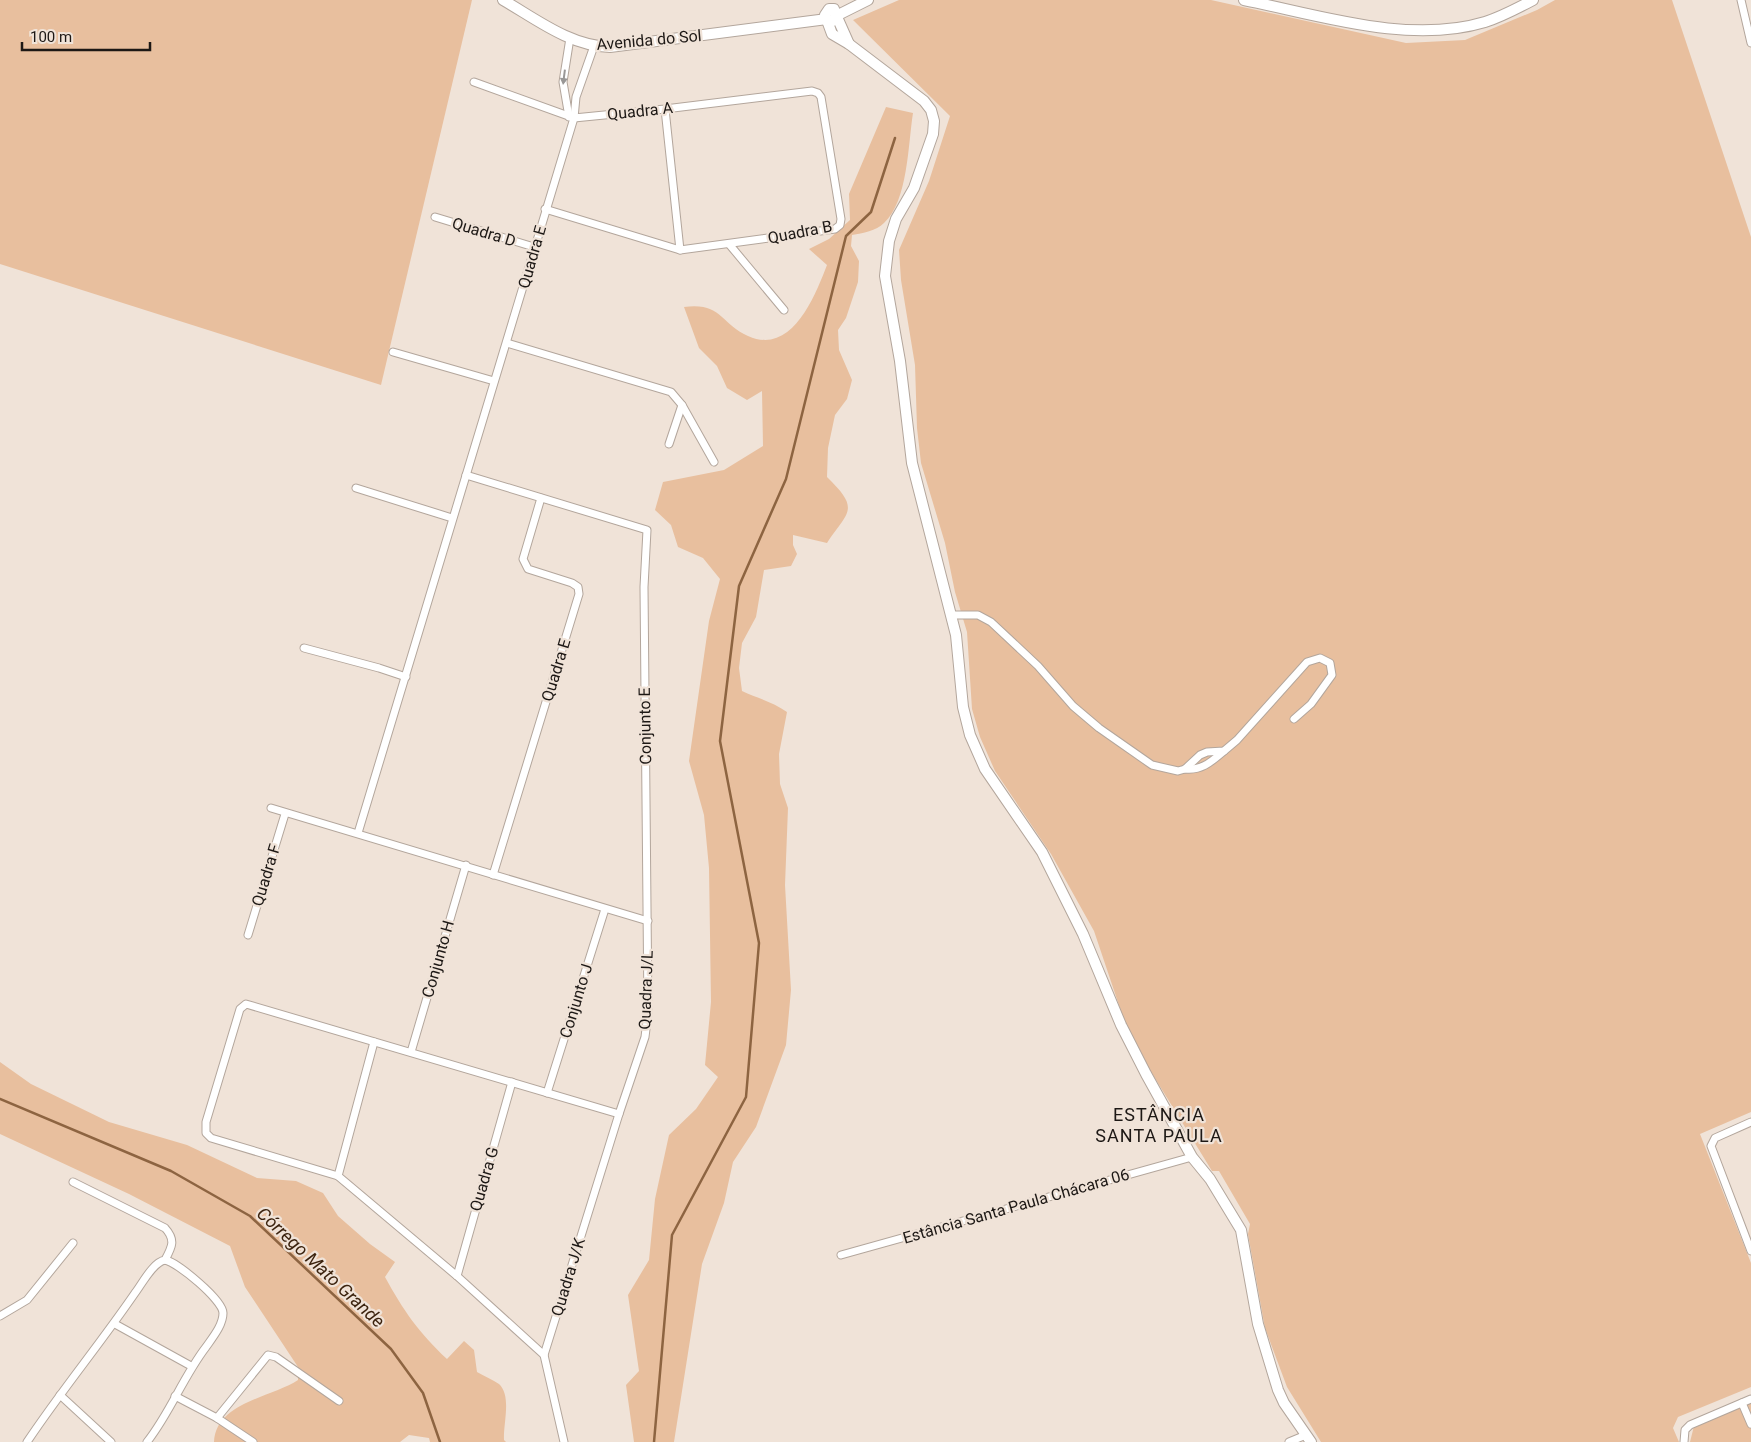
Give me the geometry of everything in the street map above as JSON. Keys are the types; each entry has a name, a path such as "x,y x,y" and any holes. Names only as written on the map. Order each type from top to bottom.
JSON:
{"street":[{"name":"Avenida do Sol","path":"503,0 570,38 594,46 610,47 704,36 805,21 831,15 868,0"},
{"name":"Avenida do Sol","path":"831,15 863,0"},
{"path":"1244,0 1363,24 1420,31 1440,31 1485,22 1533,0"},
{"path":"1741,0 1751,43"},
{"path":"831,15 832,34 849,44 924,100 931,110 934,121 933,134 914,188 896,219 888,241 885,276 901,370 912,464 950,615 961,672 963,706 970,735 985,769 1042,852 1083,934 1121,1025 1192,1157 1214,1185 1241,1230 1258,1324 1278,1390 1284,1403 1309,1438 1289,1442"},
{"path":"570,38 563,82 571,119"},
{"name":"Quadra E","path":"358,833 452,518 507,343 576,97 594,46"},
{"name":"Quadra A","path":"474,82 571,119 664,110 812,91"},
{"name":"Quadra B","path":"546,209 680,250 835,229 840,224 841,219 821,97 812,91"},
{"path":"664,110 680,250"},
{"name":"Quadra D","path":"435,217 534,248"},
{"path":"729,244 784,310"},
{"path":"507,343 671,392 682,405 714,462"},
{"path":"393,352 494,381"},
{"path":"669,444 682,405"},
{"path":"466,475 541,498"},
{"path":"356,488 452,518"},
{"name":"Quadra E","path":"493,875 579,594 578,587 572,583 528,569 524,564 523,558 541,498"},
{"name":"Conjunto E","path":"541,498 647,530 644,587 648,922"},
{"path":"950,615 978,615 991,622 1038,666 1073,706 1099,728 1152,765 1178,771 1185,769 1194,770 1204,766 1237,740 1307,662 1320,658 1330,663 1332,675 1311,704 1294,719"},
{"path":"304,648 406,677"},
{"path":"1185,769 1200,755 1207,752 1224,751"},
{"path":"272,808 285,814 358,833 648,922"},
{"name":"Quadra F","path":"248,936 285,814"},
{"name":"Conjunto H","path":"410,1052 466,866"},
{"name":"Conjunto J","path":"547,1093 605,909"},
{"name":"Quadra J/L","path":"619,1114 645,1037 648,1013 648,922"},
{"path":"564,1442 544,1355 457,1276 338,1176 211,1138 206,1133 206,1122 240,1009 246,1004 619,1114"},
{"path":"338,1176 374,1042"},
{"name":"Quadra G","path":"457,1276 512,1082"},
{"name":"Quadra J/K","path":"544,1355 619,1114"},
{"path":"1751,1122 1715,1138 1711,1146 1751,1251"},
{"name":"Estância Santa Paula Chácara 06","path":"840,1255 1192,1157"},
{"path":"73,1182 165,1228 172,1235 173,1244 165,1260"},
{"path":"0,1316 27,1300 73,1243"},
{"path":"27,1442 60,1395 116,1324 143,1281 159,1261 165,1260 180,1268 205,1289 223,1310 216,1331 191,1366 147,1442"},
{"path":"116,1324 191,1366"},
{"path":"217,1418 268,1355 276,1357 339,1402"},
{"path":"60,1395 111,1442"},
{"path":"175,1396 217,1418 242,1439 253,1442"},
{"path":"1684,1442 1685,1430 1690,1425 1751,1399"},
{"path":"1742,1403 1751,1424"}],"shaded area":[{"path":"0,0 472,0 381,385 0,264"},
{"path":"899,0 1211,0 1406,43 1465,40 1537,10 1555,0 1672,0 1751,237 1751,1112 1700,1134 1751,1263 1751,1387 1678,1417 1673,1428 1679,1442 1321,1442 1287,1387 1265,1328 1248,1234 1250,1224 1219,1171 1212,1171 1145,1062 1127,1029 1094,931 1051,854 995,771 980,737 972,709 967,632 955,592 945,543 921,463 917,428 915,365 901,280 899,250 929,181 950,116 853,20"},
{"path":"886,107 913,113 906,171 898,201 892,213 877,228 852,235 851,246 859,261 858,282 846,318 838,330 839,350 852,380 847,399 835,415 828,448 827,477 844,497 848,510 827,543 793,535 793,545 797,554 791,566 764,570 756,617 742,643 739,668 742,691 787,712 779,754 780,784 788,808 785,885 791,990 786,1045 756,1127 733,1162 724,1203 702,1264 674,1442 634,1442 626,1385 639,1371 628,1295 649,1260 655,1199 669,1135 696,1109 718,1077 705,1065 711,1002 709,868 704,815 689,761 709,621 720,579 703,558 678,547 671,525 655,510 663,482 724,470 763,446 762,391 747,400 727,388 717,366 699,348 684,307 696,306 706,308 748,336 764,340 777,338 800,320 816,292 827,265 809,249 829,239 850,220 849,194"},
{"path":"0,1062 31,1084 109,1122 187,1145 257,1178 296,1181 323,1193 338,1216 370,1244 395,1262 385,1277 405,1311 428,1340 447,1359 464,1341 474,1350 477,1372 499,1384 503,1389 506,1403 504,1440 506,1442 430,1442 429,1438 409,1435 400,1442 214,1442 217,1429 224,1418 235,1409 298,1380 298,1367 245,1287 230,1246 129,1194 0,1134"},
{"path":"1751,1403 1751,1442 1690,1442 1694,1426"}],"waterway":[{"path":"654,1442 672,1235 746,1097 759,943 720,741 739,586 786,479 846,236 871,212 895,138"},
{"name":"Córrego Mato Grande","path":"0,1099 171,1171 250,1216 391,1349 423,1393 440,1442"}],"district":[{"name":"ESTÂNCIA SANTA PAULA","path":"1159,1124"}]}
